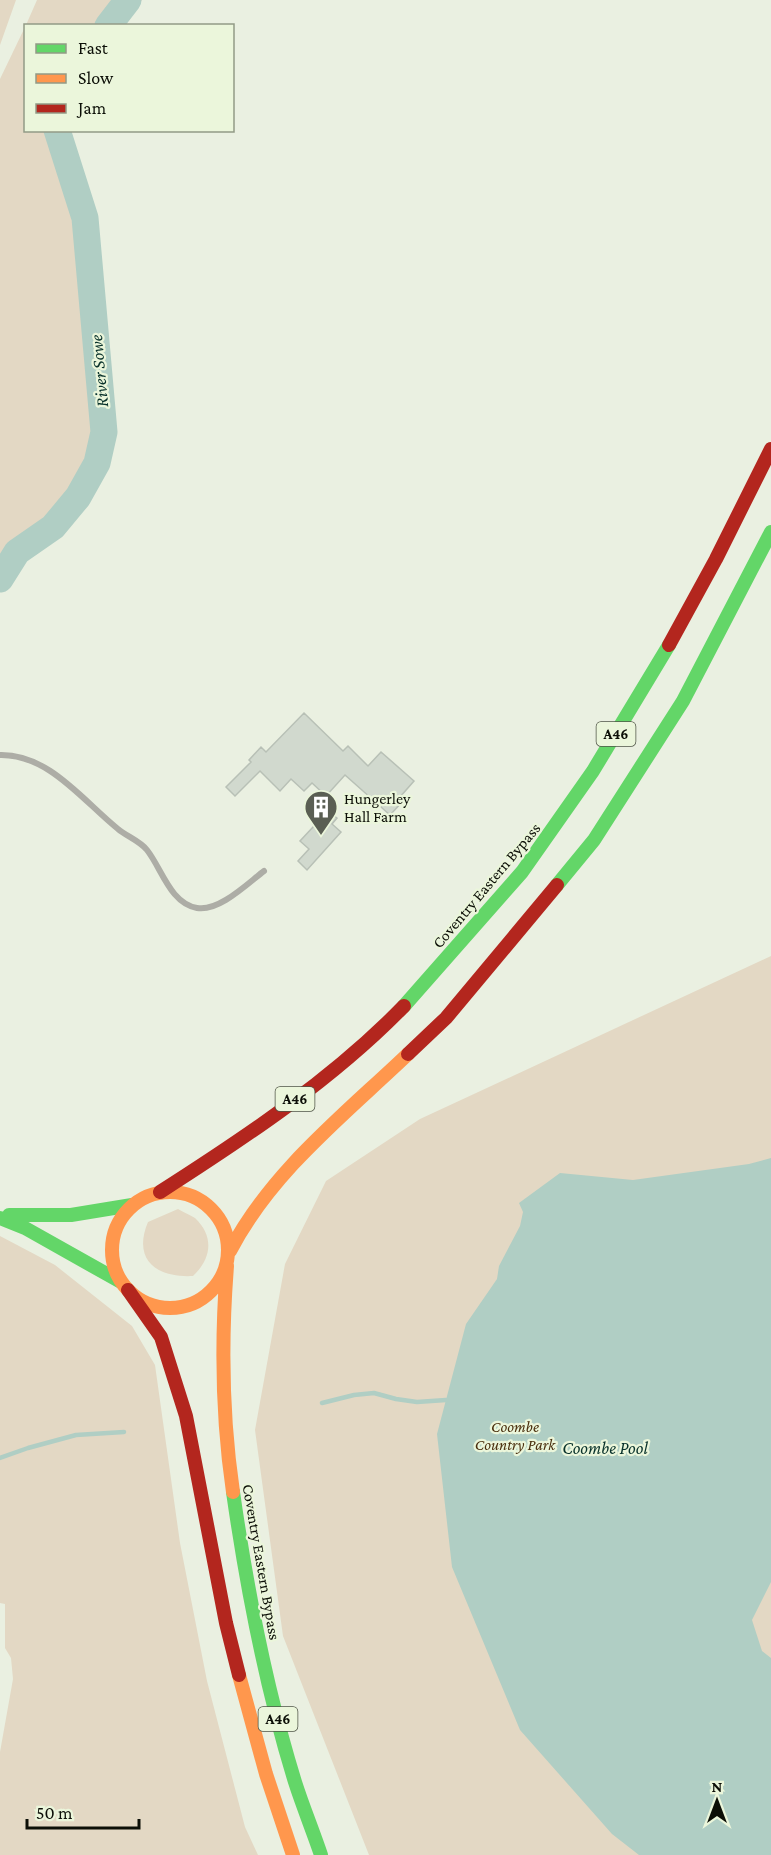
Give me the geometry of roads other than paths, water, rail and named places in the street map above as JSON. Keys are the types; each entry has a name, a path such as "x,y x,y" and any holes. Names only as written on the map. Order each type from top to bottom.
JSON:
{"main road":[{"name":"Coventry Eastern Bypass","path":"160,1192 251,1133 378,1031 418,991 521,874 566,812 649,682 720,551 771,449"},
{"name":"A46","path":"230,1251 242,1228 269,1191 293,1164 446,1018 594,840 683,701 771,532"},
{"path":"170,1191 188,1194 211,1208 224,1226 230,1251 227,1266 212,1291 197,1302 184,1307 156,1306 137,1298 125,1286 0,1216 38,1218 69,1216 132,1205 146,1197 170,1191"},
{"path":"125,1286 114,1266 112,1241 117,1225 132,1205"},
{"name":"Coventry Eastern Bypass","path":"227,1266 221,1361 226,1434 237,1523 258,1638 273,1702 296,1783 321,1855"},
{"name":"A46","path":"125,1286 160,1337 174,1375 186,1416 226,1623 247,1708 293,1855"}],"lane":[{"path":"0,755 14,755 36,762 64,782 118,830 147,849 164,879 179,898 198,908 225,902 264,871"}],"water":[{"name":"Coombe Pool","path":"771,1158 771,1582 752,1620 762,1651 771,1658 771,1855 639,1855 612,1834 520,1730 452,1567 437,1434 466,1324 497,1279 499,1266 520,1226 523,1212 519,1203 560,1173 633,1180 749,1164"}],"waterway":[{"name":"River Sowe","path":"110,24 128,0"},
{"name":"River Sowe","path":"0,579 17,552 53,527 78,497 97,463 104,432 85,218 58,132"},
{"path":"322,1403 354,1395 374,1393 417,1402 446,1400"},
{"path":"0,1458 76,1435 124,1432"}],"place":[{"name":"Hungerley Hall Farm","path":"321,836"}],"park label":[{"name":"Coombe Country Park","path":"515,1435"}]}
